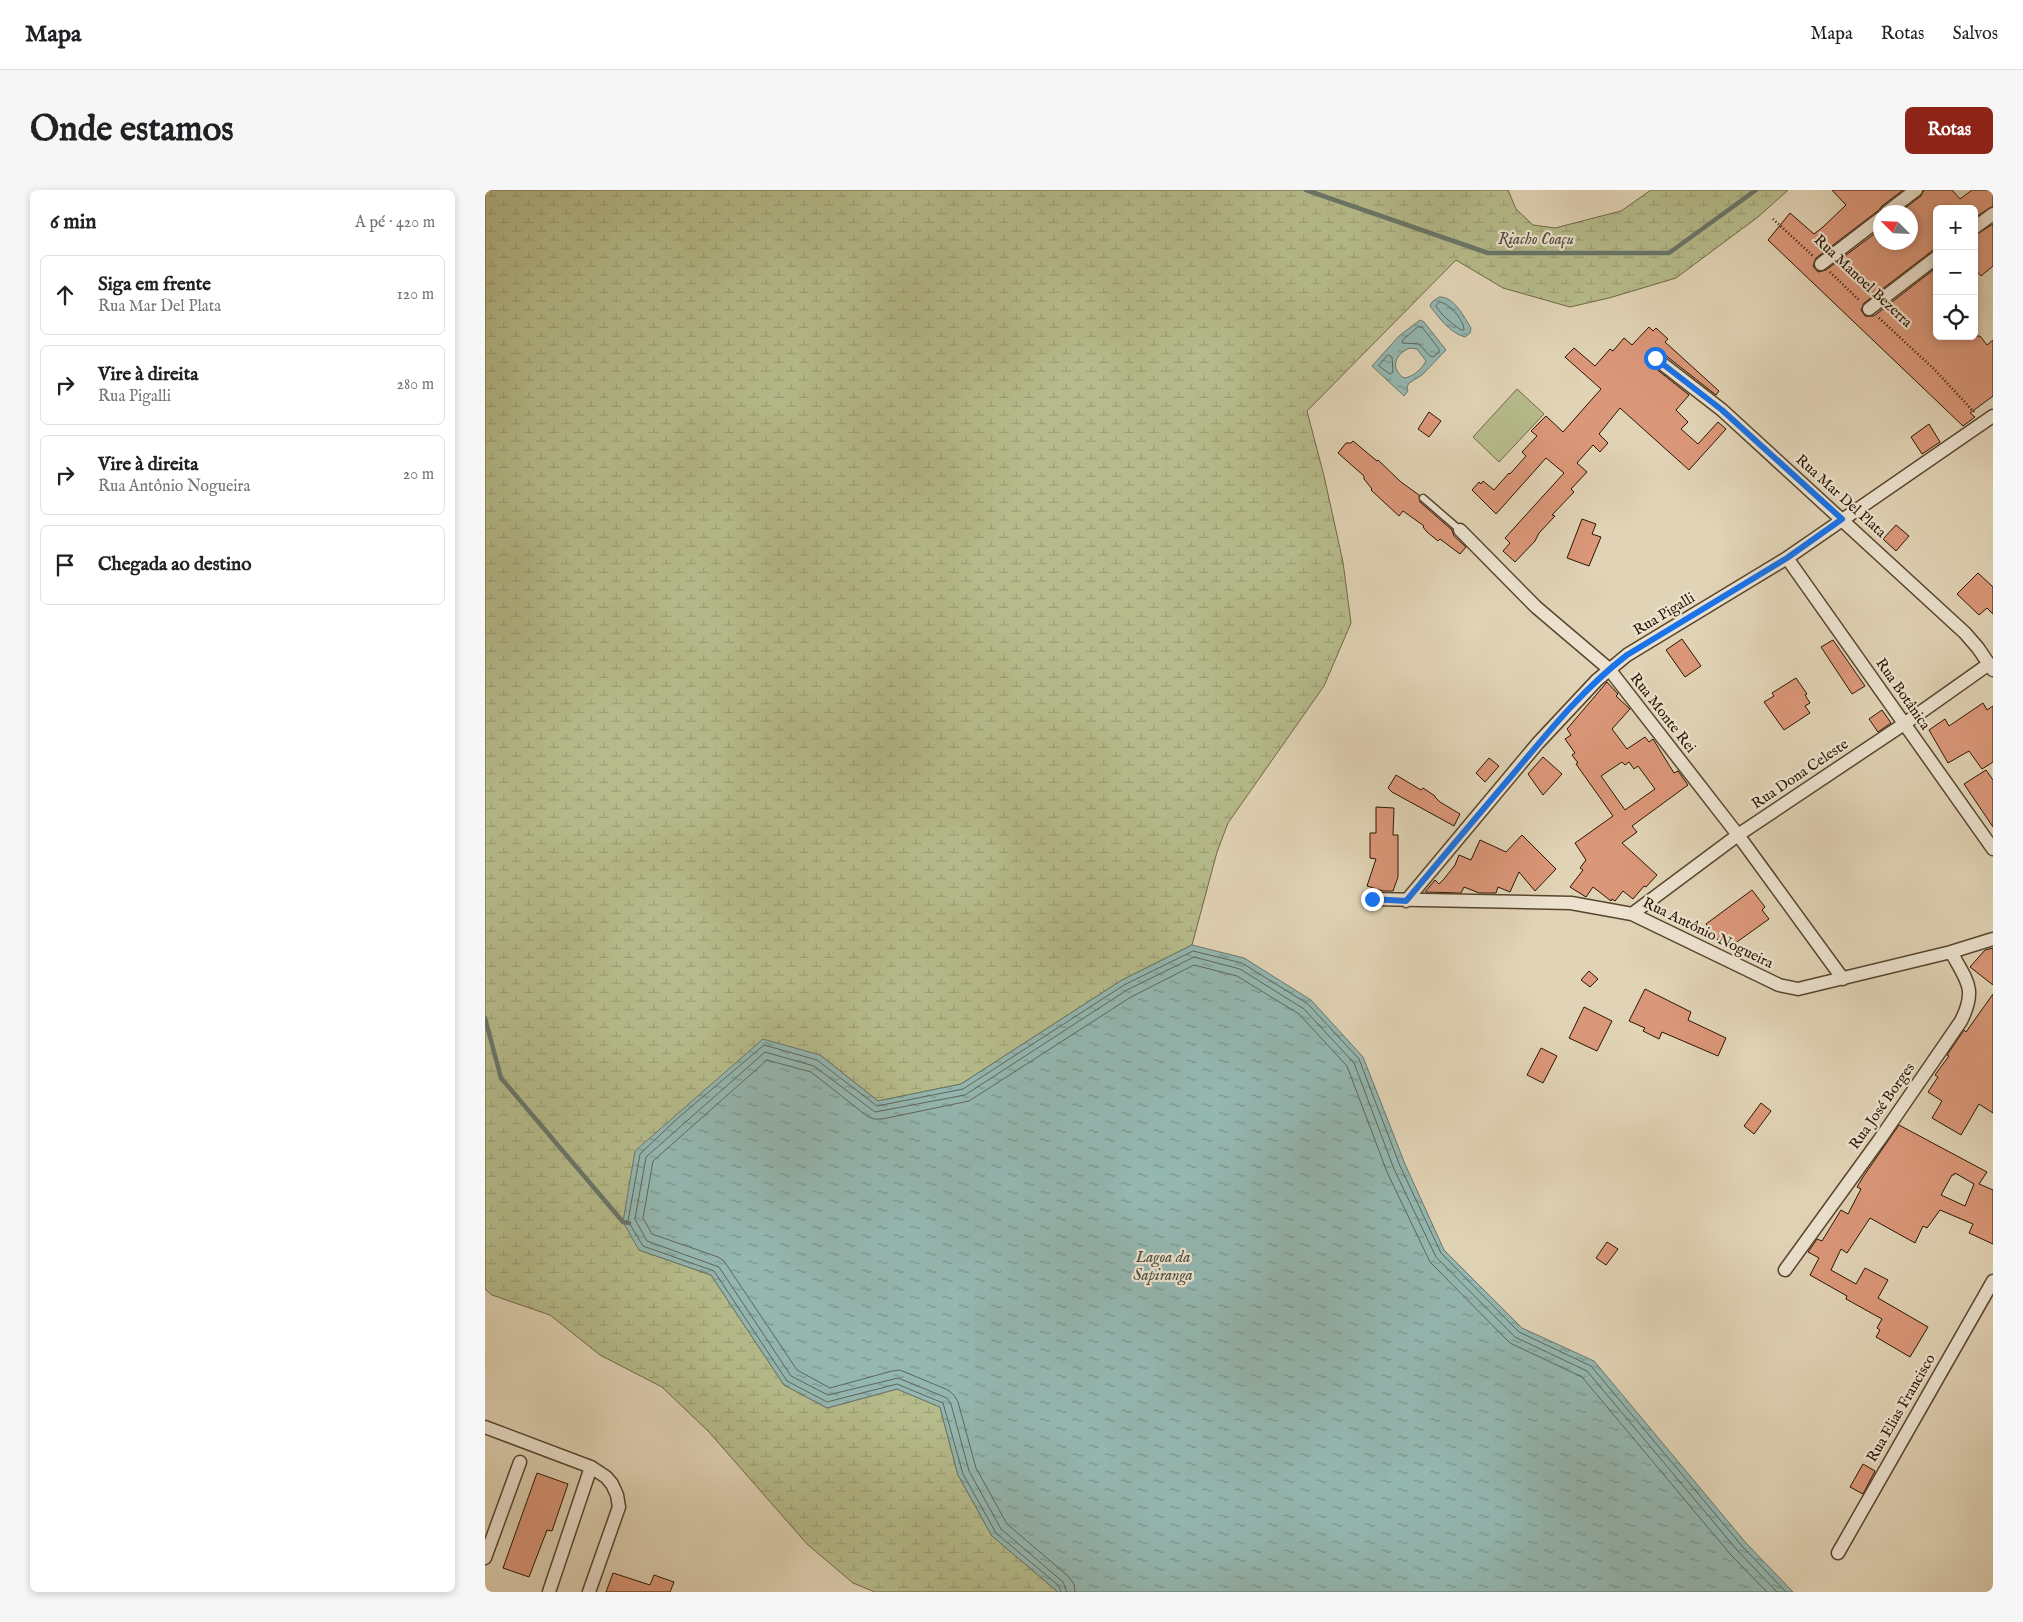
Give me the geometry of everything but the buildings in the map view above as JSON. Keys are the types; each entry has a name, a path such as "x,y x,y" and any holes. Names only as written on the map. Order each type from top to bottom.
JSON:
{"street":[{"path":"1896,205 1916,190"},
{"path":"1978,225 1993,214"},
{"path":"1821,264 1873,224"},
{"path":"1869,309 1933,260"},
{"name":"Rua Mar Del Plata","path":"1655,358 1722,410 1842,519 1965,633 1991,667"},
{"name":"Rua Pigalli","path":"1406,901 1538,744 1609,669 1627,655 1787,558 1842,519 1990,423"},
{"name":"Rua Monte Rei","path":"1460,530 1536,606 1609,669 1738,836 1843,979"},
{"name":"Rua Botânica","path":"1787,558 1993,849"},
{"name":"Rua Dona Celeste","path":"1631,914 1738,836 1991,667"},
{"name":"Rua Antônio Nogueira","path":"1372,899 1571,903 1631,914 1790,989 1811,987 1951,952 1993,939"},
{"name":"Rua José Borges","path":"1785,1270 1880,1139 1961,1021 1968,1003 1969,984 1951,952"},
{"name":"Rua Elias Francisco","path":"1838,1553 1993,1281"},
{"path":"485,1428 591,1467 606,1477 612,1484 619,1501 619,1507 589,1592"},
{"path":"485,1558 520,1462"},
{"path":"549,1592 591,1467"}],"lane":[{"name":"Rua Monte Rei","path":"1423,498 1460,530"}],"path":[{"name":"Rua Manoel Bezerra","path":"1773,219 1990,423"}],"green space":[{"path":"485,190 1508,190 1516,209 1533,225 1555,228 1621,211 1651,190 1788,190 1758,217 1676,278 1609,298 1570,307 1503,288 1456,260 1307,411 1343,562 1351,623 1324,686 1228,823 1217,852 1192,945 1122,980 961,1084 878,1101 820,1055 639,1250 711,1275 784,1385 827,1408 897,1389 940,1407 958,1475 992,1536 1058,1592 875,1592 853,1583 807,1544 709,1432 662,1387 600,1355 550,1315 492,1295 485,1289"},
{"path":"1517,389 1544,414 1499,462 1473,437"}],"water":[{"path":"1439,297 1454,303 1462,313 1471,328 1470,333 1465,337 1450,329 1430,306"},
{"path":"1420,320 1424,322 1446,350 1422,375 1409,383 1408,391 1404,396 1372,366 1399,336","holes":["1410,348 1417,349 1426,361 1417,372 1404,378 1397,370 1396,361 1405,350"]},
{"name":"Lagoa da Sapiranga","path":"1192,945 1244,958 1311,1000 1363,1057 1405,1164 1444,1250 1522,1328 1594,1361 1746,1543 1793,1592 1058,1592 992,1536 958,1475 940,1407 897,1389 827,1408 784,1385 711,1275 639,1250 623,1222 635,1151 763,1039 820,1055 878,1101 961,1084 1122,980"}],"waterway":[{"name":"Riacho Coaçu","path":"1306,190 1488,253 1669,253 1756,190"},
{"path":"485,1018 501,1078 623,1222 629,1223"}],"route":[{"path":"1372,899 1406,901 1538,744 1609,669 1627,655 1787,558 1842,519 1722,410 1655,358"}]}
